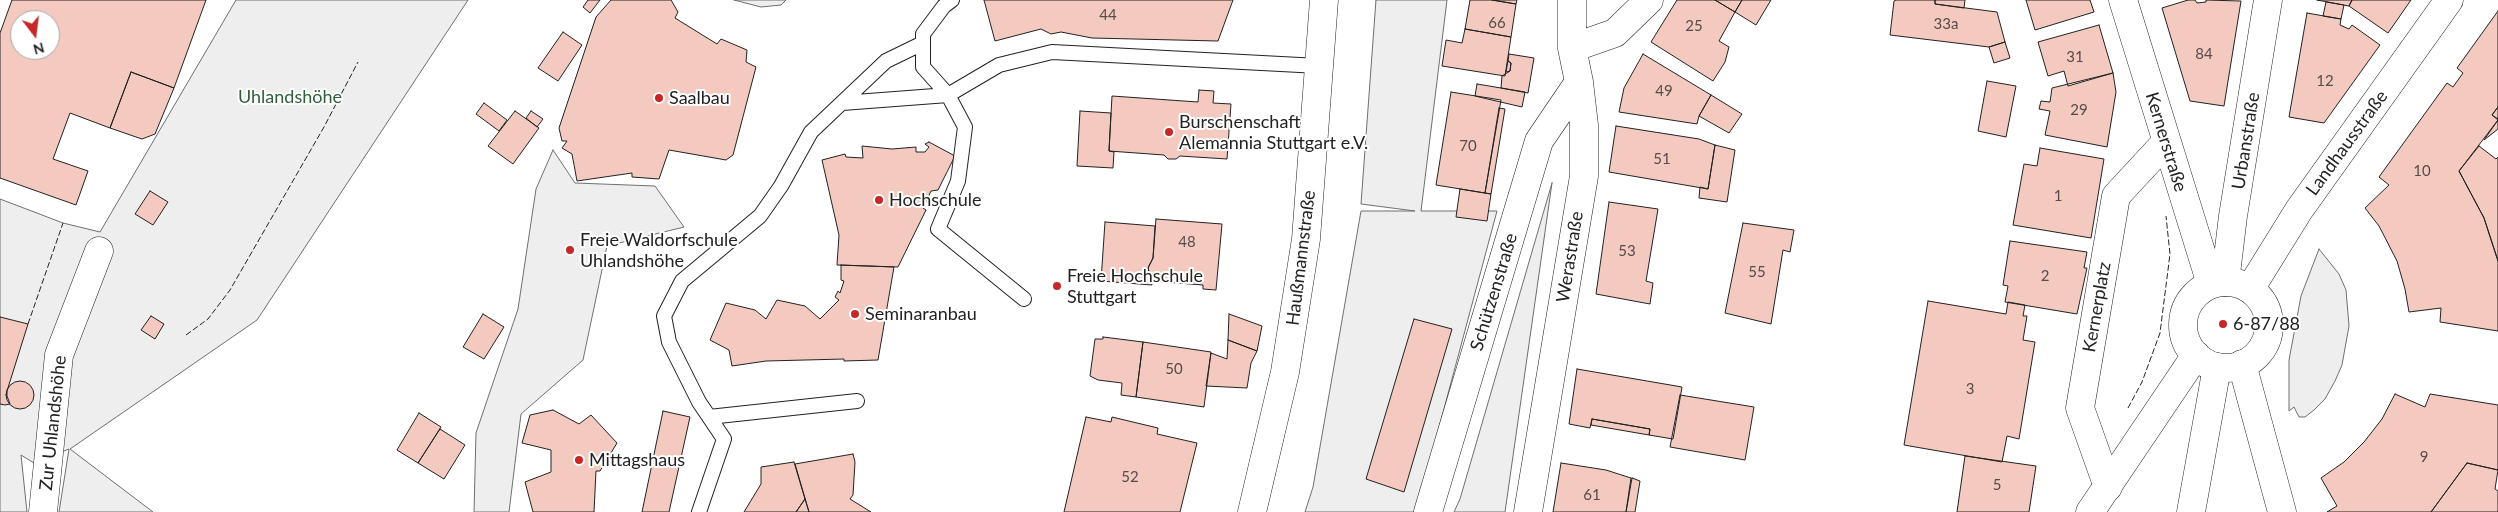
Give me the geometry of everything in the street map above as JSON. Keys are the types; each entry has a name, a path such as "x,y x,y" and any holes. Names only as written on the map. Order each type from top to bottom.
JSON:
{"street":[{"name":"Haußmannstraße","path":"1252,512 1284,372 1298,298 1306,238 1324,0"},
{"name":"Werastraße","path":"1528,512 1584,176 1584,125 1579,82 1572,48 1572,0"},
{"path":"1572,48 1615,33 1649,0"},
{"name":"Kernerstraße","path":"2124,0 2166,142 2229,285"},
{"name":"Urbanstraße","path":"2229,285 2233,216 2268,0"},
{"name":"Landhausstraße","path":"2229,285 2299,210 2449,0"},
{"name":"Schützenstraße","path":"1428,512 1539,141 1579,82"},
{"name":"Kernerplatz","path":"2108,487 2080,408 2088,360 2116,196 2166,142"},
{"name":"Zur Uhlandshöhe","path":"43,512 59,355 99,251"},
{"path":"2229,285 2260,298 2266,310 2269,323 2268,336 2254,358 2218,362 2187,344 2183,330 2184,316 2189,303 2198,292 2229,285"},
{"path":"2090,512 2108,487 2218,362"},
{"path":"2191,512 2218,362"},
{"path":"2218,362 2282,512"}],"lane":[{"path":"952,0 944,6 923,34 923,67 948,95 965,127 958,181 938,229 1024,299"},
{"path":"699,512 724,440 699,402 669,342 664,316 682,281 760,216 780,186 811,132 886,61 923,43"},
{"path":"842,103 948,95 1000,65 1052,52 1320,66"},
{"path":"709,417 857,401"}],"green space":[{"name":"Uhlandshöhe","path":"236,0 468,0 257,320 70,449 153,512 59,512 69,449 34,463 21,455 27,512 0,512 0,199 63,223 100,232"},
{"path":"734,0 786,0 781,5 761,7"},
{"path":"1376,0 1447,0 1421,211 1497,211 1419,502 1414,512 1305,512 1313,487 1361,211 1415,211 1361,204"},
{"path":"553,150 575,183 655,186 684,227 607,246 583,360 521,414 509,512 474,512 476,433 518,309 536,189"},
{"path":"1552,183 1505,512 1454,512 1460,499"},
{"path":"2319,249 2339,274 2346,290 2349,326 2342,365 2335,381 2325,399 2314,410 2305,417 2299,417 2294,407 2289,411 2289,360 2301,296"}],"building":[{"path":"12,0 206,0 174,88 131,72 110,128 70,113 53,159 88,171 76,205 0,178 0,33"},
{"path":"588,0 600,0 590,13 583,7"},
{"name":"Saalbau","path":"611,0 671,0 678,12 675,18 717,44 721,39 747,50 746,62 756,67 733,155 726,160 669,150 659,179 632,177 632,173 577,181 572,154 562,148 567,141 562,141 559,128 596,17"},
{"path":"984,0 1233,0 1218,41 1092,38 1061,32 1051,34 1041,29 995,41"},
{"path":"1470,0 1492,0 1516,4 1511,37 1465,29"},
{"path":"1492,0 1517,0 1516,4"},
{"path":"1677,0 1715,0 1735,12 1719,41 1729,47 1725,62 1713,81 1651,42"},
{"path":"1715,0 1742,0 1735,12"},
{"path":"1742,0 1771,0 1756,25 1735,12"},
{"path":"1935,0 1935,4 1997,12 2005,42 1989,47 1890,35 1894,1"},
{"path":"1935,0 1965,0 1964,8 1935,4"},
{"path":"2026,0 2090,0 2094,12 2035,30"},
{"path":"2188,0 2195,0 2197,3 2206,2 2206,0 2241,1 2224,106 2190,101 2162,8"},
{"path":"2317,0 2352,0 2349,6"},
{"path":"2352,0 2411,0 2388,33 2349,6"},
{"path":"2326,2 2344,5 2341,19 2323,16"},
{"path":"2498,11 2498,107 2492,115 2498,120 2459,171 2484,218 2498,261 2498,331 2440,322 2441,308 2409,312 2397,261 2379,226 2365,208 2389,185 2379,177 2447,83 2453,87 2463,73 2457,68"},
{"path":"2307,13 2341,19 2340,25 2349,29 2352,25 2380,45 2324,123 2289,117"},
{"path":"2099,25 2113,73 2068,86 2064,71 2048,76 2038,42"},
{"path":"1465,29 1511,37 1505,76 1442,66 1446,40 1462,43"},
{"path":"563,32 582,45 558,81 538,68"},
{"path":"2005,42 2010,58 1994,63 1989,47"},
{"path":"1509,54 1534,58 1528,93 1501,88 1502,76 1510,71"},
{"path":"1643,54 1711,95 1699,116 1697,124 1619,112 1624,88"},
{"path":"1508,61 1511,63 1510,71 1506,72"},
{"path":"131,72 174,88 155,134 142,139 110,128"},
{"path":"2113,73 2116,92 2107,147 2045,135 2050,111 2039,109 2041,101 2050,102 2052,88"},
{"path":"1987,81 2016,86 2006,137 1978,131"},
{"path":"1477,84 1525,92 1522,107 1475,96"},
{"name":"Burschenschaft Alemannia Stuttgart e.V.","path":"1199,90 1214,91 1213,103 1231,104 1227,159 1180,156 1176,159 1168,159 1164,155 1109,151 1112,96 1198,102"},
{"path":"1451,92 1501,100 1485,193 1436,185"},
{"path":"1711,95 1742,114 1729,133 1699,116"},
{"path":"484,103 507,120 499,131 476,114"},
{"path":"2498,107 2498,119 2492,115"},
{"path":"1499,108 1505,109 1491,194 1485,193"},
{"path":"515,111 539,128 513,164 488,146"},
{"path":"531,111 543,119 537,127 526,118"},
{"path":"1080,111 1111,113 1109,151 1114,152 1113,168 1077,166"},
{"path":"2498,120 2498,129 2484,140"},
{"path":"1616,126 1699,139 1715,145 1708,189 1609,172"},
{"name":"Hochschule","path":"929,142 955,156 938,190 931,191 923,208 926,210 898,267 837,265 839,235 822,160 845,154 846,157 863,158 862,146 892,149 916,147 916,152 925,152 929,147 925,144"},
{"path":"1715,145 1735,150 1727,202 1699,198 1700,187 1708,189"},
{"path":"2479,146 2496,159 2498,157 2498,261 2484,218 2459,171"},
{"path":"2040,148 2104,159 2091,238 2013,225 2024,164 2037,166"},
{"path":"1460,189 1491,194 1487,221 1456,217"},
{"path":"150,191 168,202 153,225 135,214"},
{"path":"1609,202 1658,209 1646,281 1653,283 1650,304 1596,294"},
{"path":"1156,219 1222,224 1216,290 1203,289 1203,285 1152,281 1148,268 1153,258"},
{"path":"1105,222 1155,226 1153,258 1148,268 1152,285 1101,281"},
{"path":"1743,223 1794,230 1790,252 1783,250 1771,324 1725,313"},
{"path":"2010,241 2087,252 2084,268 2087,268 2077,314 2005,302 2008,286 2003,285"},
{"name":"Seminaranbau","path":"841,265 894,267 878,360 766,361 732,366 729,350 710,340 726,303 755,310 766,319 777,300 805,306 820,319 839,300 835,297 838,291 840,293 844,281 841,280"},
{"path":"1928,301 2006,314 2008,302 2025,305 2023,316 2027,316 2023,340 2035,342 2019,439 2007,436 2002,462 1904,445"},
{"path":"483,314 504,327 484,359 463,347"},
{"path":"1229,314 1262,326 1257,351 1228,340"},
{"path":"151,316 164,324 155,339 141,330"},
{"path":"0,317 28,324 7,391 10,404 5,405 0,404"},
{"path":"1414,319 1452,329 1404,492 1366,479"},
{"path":"1103,337 1143,342 1136,397 1121,395 1122,383 1098,380 1090,376 1095,339 1103,339"},
{"path":"1228,340 1257,351 1251,363 1247,388 1206,386 1211,353 1227,359"},
{"path":"1143,342 1211,352 1204,407 1136,397"},
{"path":"1577,369 1682,387 1673,439 1649,435 1650,429 1592,419 1590,428 1569,424"},
{"path":"20,381 30,385 34,395 30,405 20,409 10,405 6,395 10,385"},
{"path":"2395,394 2425,407 2430,394 2498,405 2498,470 2467,463 2431,512 2327,512 2337,506 2321,478 2344,462 2364,442 2382,419"},
{"path":"1680,395 1754,407 1745,460 1670,447"},
{"name":"Mittagshaus","path":"553,410 579,424 591,415 617,443 600,471 596,471 594,512 533,512 525,482 551,472 551,450 522,443 530,415"},
{"path":"663,411 690,417 669,512 642,512"},
{"path":"419,413 441,427 418,463 397,450"},
{"path":"1086,417 1111,422 1112,417 1158,428 1157,434 1197,443 1180,512 1064,512"},
{"path":"1592,419 1650,429 1649,435 1591,425"},
{"path":"440,429 465,445 444,479 418,463"},
{"path":"853,454 855,462 853,495 850,499 871,512 809,512 795,464"},
{"path":"1965,456 2036,466 2029,512 1957,512"},
{"path":"794,462 805,499 796,512 744,512 761,484 761,467"},
{"path":"1561,463 1606,470 1631,478 1626,512 1553,512"},
{"path":"2467,463 2498,470 2495,489 2498,491 2498,512 2431,512"},
{"path":"1632,478 1640,481 1635,512 1626,512"},
{"path":"805,499 809,512 796,512"}],"fence":[{"path":"186,335 208,319 230,290 324,127 358,62"},
{"path":"2128,408 2142,382 2160,333 2170,254 2166,216"},
{"path":"28,324 63,223"}],"place":[{"name":"Saalbau","path":"659,98"},
{"name":"Burschenschaft Alemannia Stuttgart e.V.","path":"1169,132"},
{"name":"Hochschule","path":"879,200"},
{"name":"Freie Waldorfschule Uhlandshöhe","path":"570,250"},
{"name":"Freie Hochschule Stuttgart","path":"1057,286"},
{"name":"Seminaranbau","path":"855,314"},
{"name":"6-87/88","path":"2223,324"},
{"name":"Mittagshaus","path":"579,460"}]}
